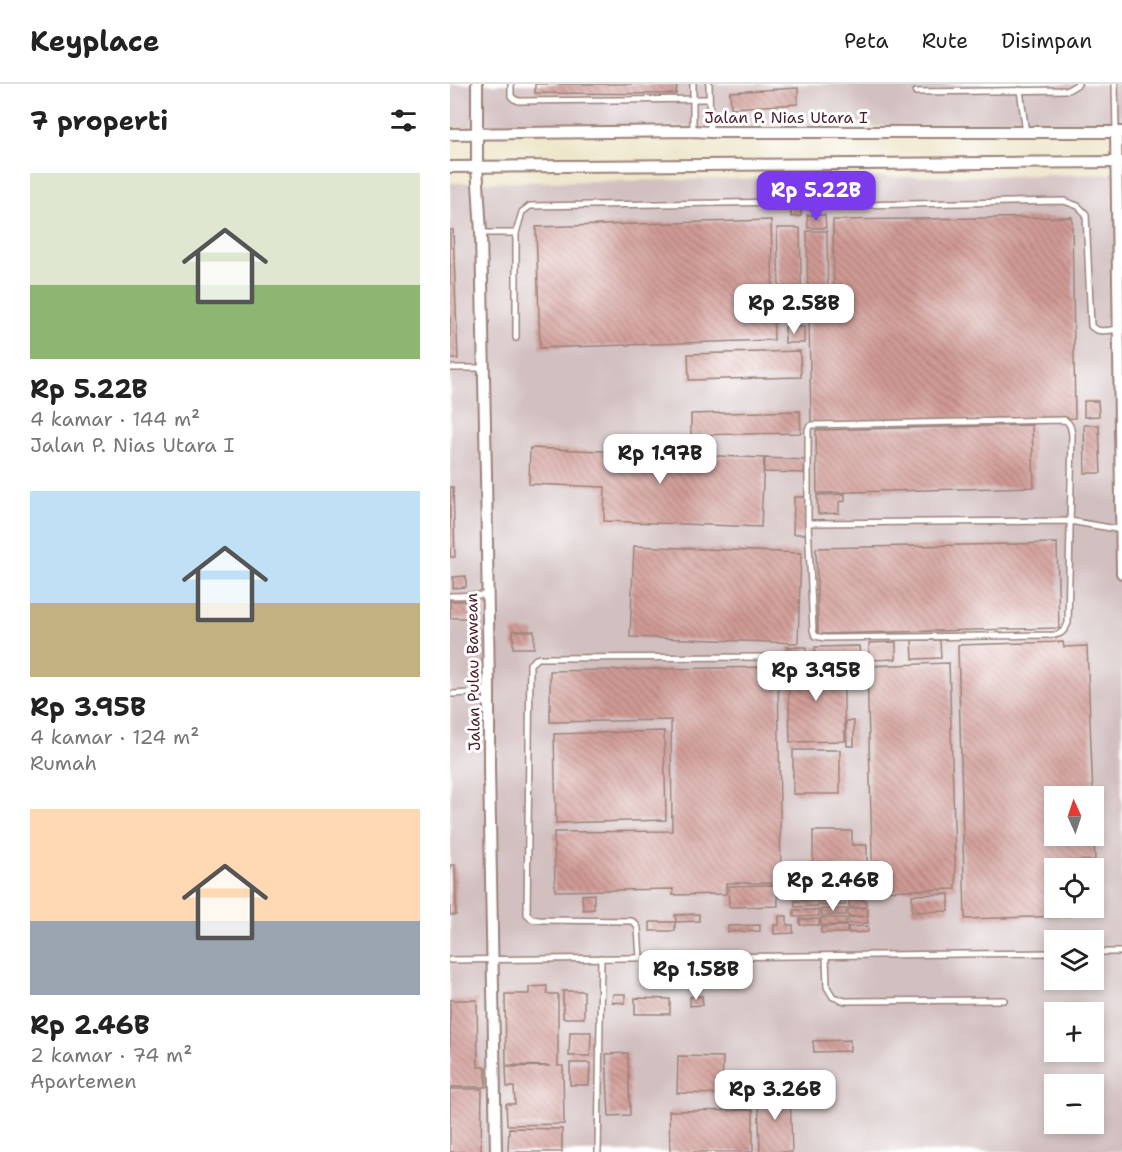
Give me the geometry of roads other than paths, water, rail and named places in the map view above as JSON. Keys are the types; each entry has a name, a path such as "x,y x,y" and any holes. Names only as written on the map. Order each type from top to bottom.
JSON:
{"street":[{"name":"Jalan Pulau Bawean","path":"477,84 476,133 484,368 496,1152"},
{"name":"Jalan P. Nias Utara I","path":"450,134 693,131 1119,132"},
{"path":"1119,132 1122,573"},
{"path":"450,167 1119,162"}],"lane":[{"path":"511,84 511,96 519,101 709,99"},
{"path":"693,84 693,131"},
{"path":"709,84 710,132"},
{"path":"916,92 1068,90 1078,84"},
{"path":"1114,84 1119,132"},
{"path":"1020,90 1026,133"},
{"path":"806,206 1064,201 1078,206 1086,214 1091,326 1094,330 1100,331 1120,329"},
{"path":"516,338 516,233 522,212 530,206 782,202"},
{"path":"481,233 516,233"},
{"path":"450,368 484,368"},
{"path":"1065,420 1069,422 1071,435 1068,623 1059,634 817,637 813,630 808,522 808,429 810,425 1065,420"},
{"path":"808,522 1070,521 1122,530"},
{"path":"450,596 487,595"},
{"path":"640,958 638,928 634,922 539,920 532,919 527,914 530,664 539,658 776,657"},
{"path":"452,694 489,692"},
{"path":"1104,952 1122,952"},
{"path":"450,960 1044,953"},
{"path":"826,956 827,987 833,997 845,1001 1004,1000"},
{"path":"598,1152 601,958"}]}
